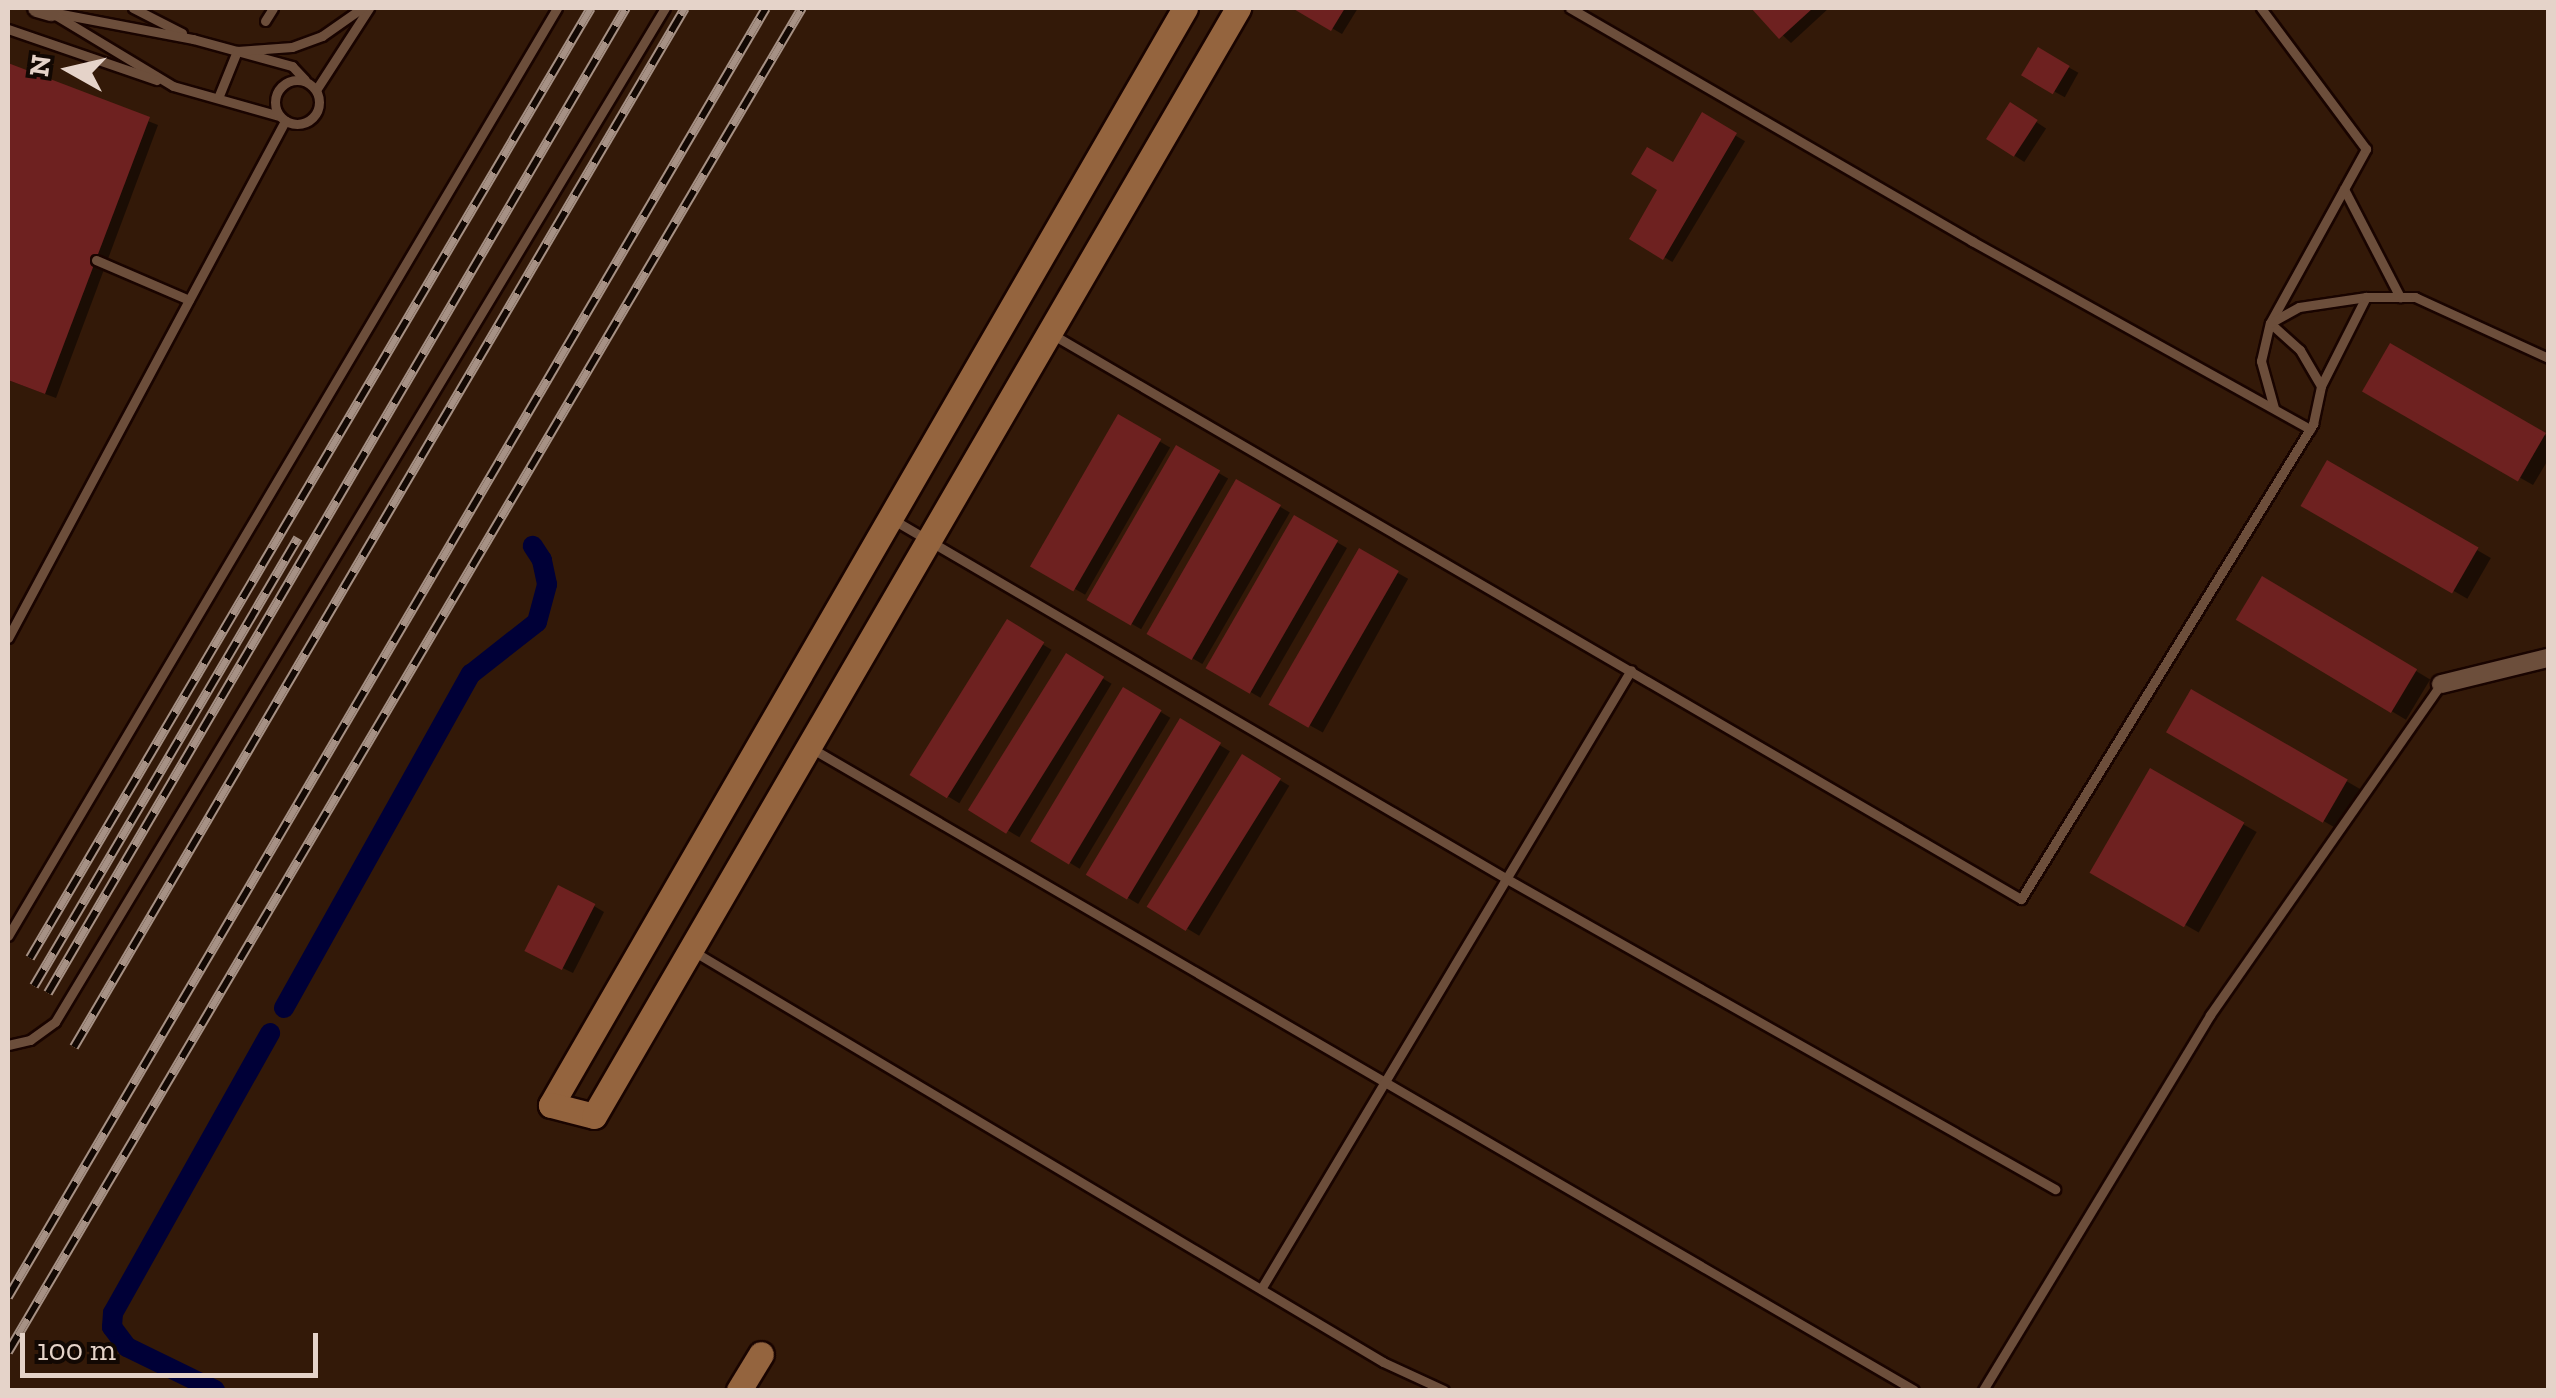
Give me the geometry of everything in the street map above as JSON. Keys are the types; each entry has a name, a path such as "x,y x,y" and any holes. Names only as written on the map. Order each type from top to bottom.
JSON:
{"street":[{"path":"1185,8 550,1105 594,1116 1238,8"},
{"path":"1009,312 1049,333"},
{"path":"2442,684 2548,658"},
{"path":"768,729 809,746"},
{"path":"652,929 691,950"},
{"path":"739,1390 761,1354"}],"lane":[{"path":"133,8 193,39"},
{"path":"265,21 274,8"},
{"path":"237,51 292,48 322,36 366,8"},
{"path":"316,90 366,8"},
{"path":"8,936 557,8"},
{"path":"8,1046 30,1040 55,1022 665,8"},
{"path":"1570,8 1972,241 2310,428"},
{"path":"2261,8 2366,149 2270,323 2261,361 2274,408"},
{"path":"8,29 173,86 300,124 313,118 319,105 316,90 292,66 193,39 44,10"},
{"path":"44,10 173,86"},
{"path":"218,98 237,51"},
{"path":"282,119 274,102 278,88 290,80 304,80"},
{"path":"8,638 190,300 282,119"},
{"path":"2344,189 2400,297"},
{"path":"96,260 190,300"},
{"path":"1049,333 2021,899 2310,428 2322,386 2366,297"},
{"path":"2270,323 2299,307 2366,297 2415,297 2548,358"},
{"path":"2270,323 2300,350 2322,386"},
{"path":"890,518 1507,879 2055,1189"},
{"path":"1260,1289 1631,670"},
{"path":"1983,1390 2210,1015 2442,684"},
{"path":"809,746 1384,1085 1914,1390"},
{"path":"691,950 1383,1362 1444,1390"}],"building":[{"path":"1292,8 1345,8 1331,31"},
{"path":"1751,8 1813,8 1779,39"},
{"path":"2038,47 2070,66 2053,94 2021,75"},
{"path":"8,63 150,117 45,394 8,380"},
{"path":"2010,102 2038,120 2014,157 1986,139"},
{"path":"1702,112 1737,133 1663,260 1629,239 1657,190 1631,174 1647,147 1673,162"},
{"path":"2390,343 2546,433 2518,481 2362,391"},
{"path":"1118,414 1161,439 1073,591 1030,566"},
{"path":"1176,445 1220,470 1131,626 1086,600"},
{"path":"2327,460 2479,548 2452,593 2300,506"},
{"path":"1236,479 1281,505 1192,660 1146,634"},
{"path":"1294,515 1338,540 1250,694 1206,668"},
{"path":"1359,548 1399,571 1308,728 1268,705"},
{"path":"2262,576 2417,669 2391,713 2236,620"},
{"path":"1007,619 1044,642 947,798 909,775"},
{"path":"1066,653 1104,677 1006,834 968,810"},
{"path":"1123,687 1162,710 1069,864 1030,841"},
{"path":"2191,689 2348,780 2323,823 2166,732"},
{"path":"1180,718 1221,743 1127,900 1086,875"},
{"path":"1242,754 1281,778 1186,931 1147,907"},
{"path":"2150,768 2244,822 2184,927 2090,873"},
{"path":"558,885 595,904 562,970 524,951"}],"waterway":[{"path":"284,1008 471,674 537,622 547,584 542,560 533,546"},
{"path":"215,1390 127,1347 112,1327 113,1313 270,1033"}],"railway":[{"path":"30,958 591,8"},
{"path":"48,993 626,8"},
{"path":"74,1047 685,8"},
{"path":"8,1297 766,8"},
{"path":"8,1352 802,8"},
{"path":"34,986 298,538"}]}
